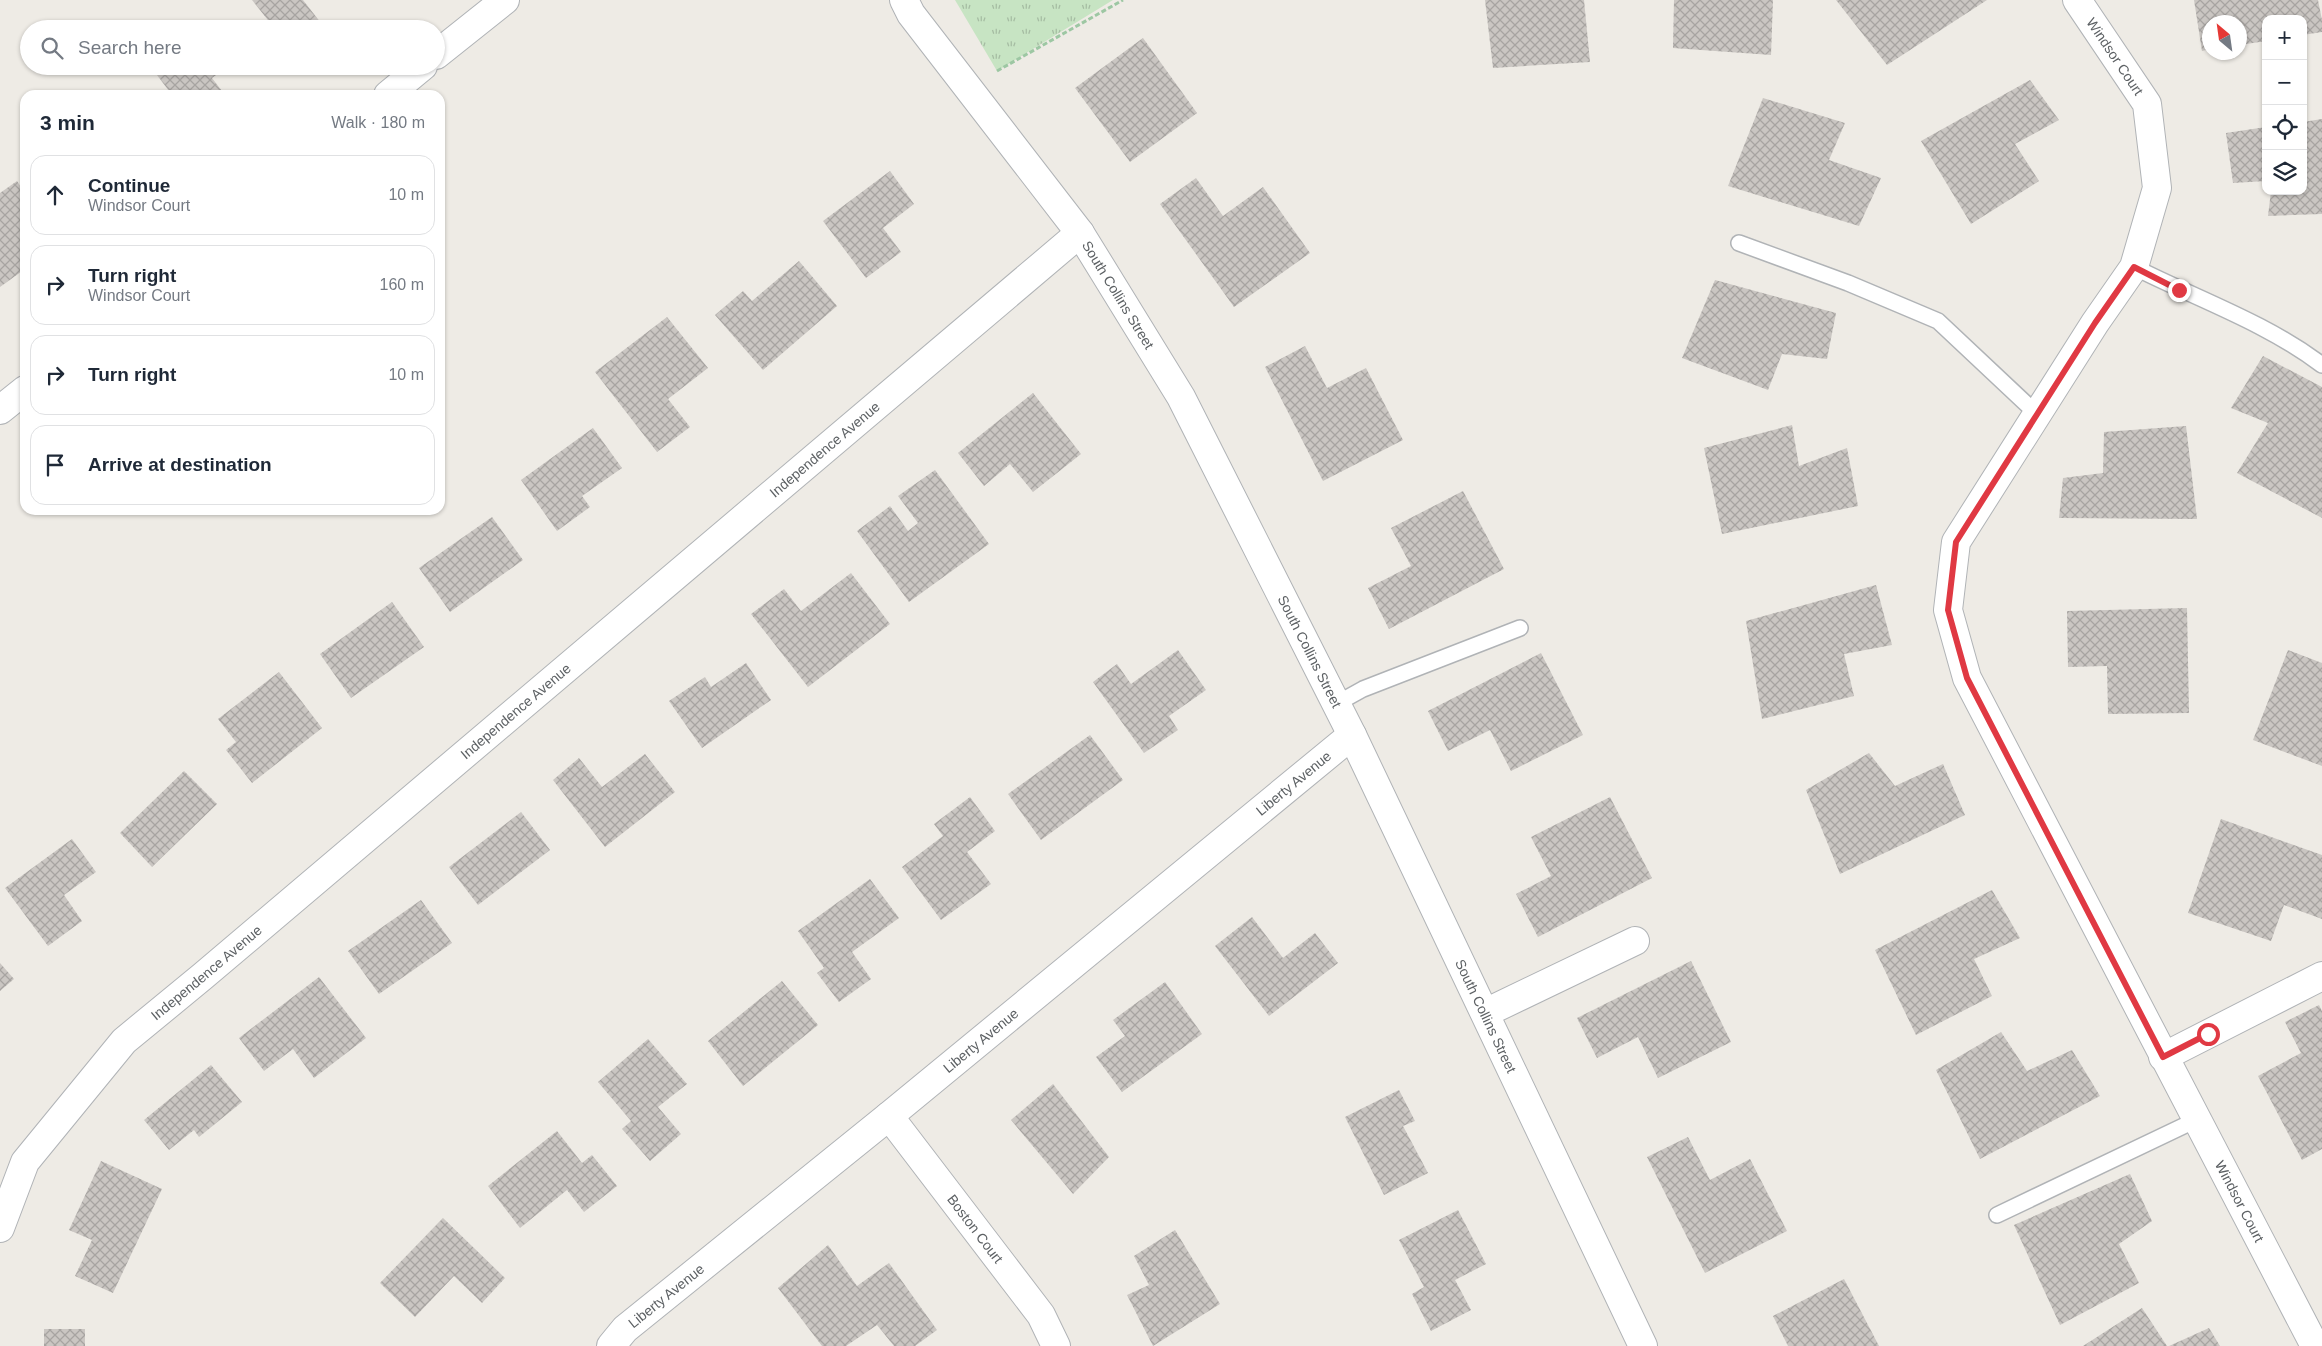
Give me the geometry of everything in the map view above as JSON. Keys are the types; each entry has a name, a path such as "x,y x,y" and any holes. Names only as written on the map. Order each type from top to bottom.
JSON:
{"street":[{"path":"445,49 504,0"},
{"name":"South Collins Street","path":"904,0 911,14 1080,233 1182,397 1352,735 1643,1346"},
{"name":"Windsor Court","path":"2077,0 2147,104 2157,188 2134,267 2095,323 1956,542 1948,610 1967,678 2315,1346"},
{"path":"394,90 412,75"},
{"name":"Independence Avenue","path":"0,1228 25,1162 124,1040 203,976 1080,233"},
{"path":"0,410 20,394"},
{"name":"Liberty Avenue","path":"611,1346 625,1329 889,1116 1352,735"},
{"path":"1485,1013 1635,941"},
{"path":"2163,1057 2322,976"},
{"name":"Boston Court","path":"889,1116 1041,1315 1056,1346"}],"lane":[{"path":"1739,243 1848,283 1938,321 2037,414"},
{"path":"2134,267 2179,290 2239,315 2322,365"},
{"path":"1336,704 1363,689 1520,628"},
{"path":"1997,1215 2196,1120"}],"path":[{"path":"997,71 1123,0"}],"green space":[{"path":"955,0 1113,0 997,71"}],"building":[{"path":"252,0 303,0 319,20 268,20"},
{"path":"1485,0 1584,0 1590,62 1493,68"},
{"path":"1674,0 1773,0 1771,55 1673,48"},
{"path":"1836,0 1987,0 1887,65"},
{"path":"2194,0 2318,0 2322,32 2307,34 2307,15 2262,15 2262,42 2247,44 2247,15 2202,15 2202,51"},
{"path":"1143,38 1197,113 1130,162 1075,88"},
{"path":"157,75 216,75 212,78 221,90 168,90"},
{"path":"2030,80 2059,120 2015,144 2039,181 1971,224 1921,141"},
{"path":"1763,98 1845,123 1829,160 1881,178 1859,226 1728,186"},
{"path":"2322,119 2322,214 2268,216 2271,195 2307,195 2307,121"},
{"path":"2262,128 2262,181 2233,183 2226,133"},
{"path":"890,171 914,204 883,228 901,252 866,278 823,221"},
{"path":"1196,178 1223,216 1263,187 1310,253 1234,307 1160,204"},
{"path":"17,181 20,186 20,273 0,287 0,193"},
{"path":"799,261 837,306 763,370 715,315 743,291 752,301"},
{"path":"1715,280 1836,313 1827,359 1782,354 1768,390 1682,358"},
{"path":"667,317 708,368 668,399 690,427 657,452 595,372"},
{"path":"1305,346 1327,388 1366,368 1403,440 1323,481 1265,367"},
{"path":"2263,356 2322,387 2322,518 2237,473 2268,423 2231,408"},
{"path":"1033,393 1081,454 1033,492 1010,464 984,486 958,453"},
{"path":"1792,425 1799,466 1847,448 1858,506 1722,534 1704,448"},
{"path":"2186,426 2197,519 2059,518 2063,478 2103,473 2104,432"},
{"path":"593,428 622,468 582,496 590,507 557,531 521,480"},
{"path":"935,470 989,544 909,602 857,531 890,506 908,531 918,523 898,496"},
{"path":"1463,491 1504,569 1389,629 1368,588 1411,566 1391,528"},
{"path":"492,517 523,560 450,612 419,568"},
{"path":"851,573 890,624 808,687 751,614 784,589 801,611"},
{"path":"1876,585 1892,645 1844,654 1854,696 1762,719 1746,621"},
{"path":"392,602 424,647 351,698 320,654"},
{"path":"2187,608 2189,713 2108,714 2107,666 2068,667 2067,611"},
{"path":"1178,650 1206,690 1169,716 1178,730 1144,753 1093,682 1117,664 1131,684"},
{"path":"2288,650 2322,663 2322,766 2253,740"},
{"path":"1541,653 1583,735 1511,771 1490,730 1448,751 1428,711"},
{"path":"746,663 771,700 702,748 669,701 705,677 711,687"},
{"path":"279,672 322,728 252,783 226,750 236,742 218,719"},
{"path":"1090,735 1123,780 1041,840 1008,794"},
{"path":"1869,753 1895,786 1943,764 1965,815 1840,874 1806,790"},
{"path":"645,754 675,792 605,847 553,780 579,758 602,787"},
{"path":"184,771 217,804 152,867 120,833"},
{"path":"970,797 995,831 967,852 991,884 941,920 902,867 943,836 934,824"},
{"path":"1610,797 1652,878 1538,937 1516,894 1551,876 1531,837"},
{"path":"521,812 550,850 478,905 449,867"},
{"path":"2221,819 2322,855 2322,919 2284,905 2271,941 2188,913"},
{"path":"72,839 96,872 64,895 82,921 48,946 5,888"},
{"path":"870,879 899,918 852,952 871,979 839,1002 817,973 824,968 798,931"},
{"path":"1992,890 2020,938 1974,959 1992,996 1916,1035 1875,950"},
{"path":"421,900 452,943 379,994 348,951"},
{"path":"1252,917 1283,958 1315,933 1338,963 1269,1016 1215,946"},
{"path":"1691,961 1731,1042 1658,1078 1638,1037 1597,1058 1577,1018"},
{"path":"0,963 14,979 0,991"},
{"path":"319,977 366,1038 314,1078 293,1049 264,1071 239,1038"},
{"path":"782,981 818,1025 743,1086 708,1041"},
{"path":"1165,982 1202,1034 1122,1092 1096,1057 1125,1036 1113,1020"},
{"path":"2319,1005 2322,1011 2322,1149 2302,1160 2258,1076 2301,1053 2285,1022"},
{"path":"2001,1032 2027,1071 2072,1050 2100,1096 1980,1159 1936,1070"},
{"path":"648,1039 687,1084 658,1107 681,1134 650,1161 622,1129 631,1121 598,1082"},
{"path":"211,1065 242,1102 199,1137 194,1130 169,1150 144,1120"},
{"path":"1053,1084 1109,1157 1073,1194 1011,1120"},
{"path":"1399,1090 1415,1121 1403,1126 1428,1173 1384,1195 1345,1117"},
{"path":"557,1131 582,1163 592,1155 617,1186 584,1212 567,1190 520,1228 488,1186"},
{"path":"1688,1137 1710,1180 1750,1159 1787,1231 1705,1273 1647,1157"},
{"path":"101,1161 162,1189 113,1293 75,1276 92,1240 69,1230"},
{"path":"2130,1174 2152,1221 2119,1244 2139,1283 2060,1325 2014,1225"},
{"path":"1458,1210 1486,1264 1455,1280 1471,1310 1431,1331 1412,1294 1424,1287 1399,1240"},
{"path":"443,1218 505,1278 482,1303 454,1276 415,1317 380,1283"},
{"path":"1175,1230 1220,1304 1153,1346 1127,1295 1149,1285 1134,1256"},
{"path":"828,1245 857,1286 889,1263 937,1330 915,1346 894,1346 877,1325 846,1346 822,1346 778,1288"},
{"path":"1844,1279 1879,1346 1788,1346 1773,1316"},
{"path":"2142,1308 2167,1346 2083,1346"},
{"path":"2209,1328 2220,1346 2169,1346"},
{"path":"44,1329 85,1329 85,1346 44,1346"}],"route":[{"path":"2179,290 2134,267 2095,323 1956,542 1948,610 1967,678 2163,1057 2208,1034"}]}
